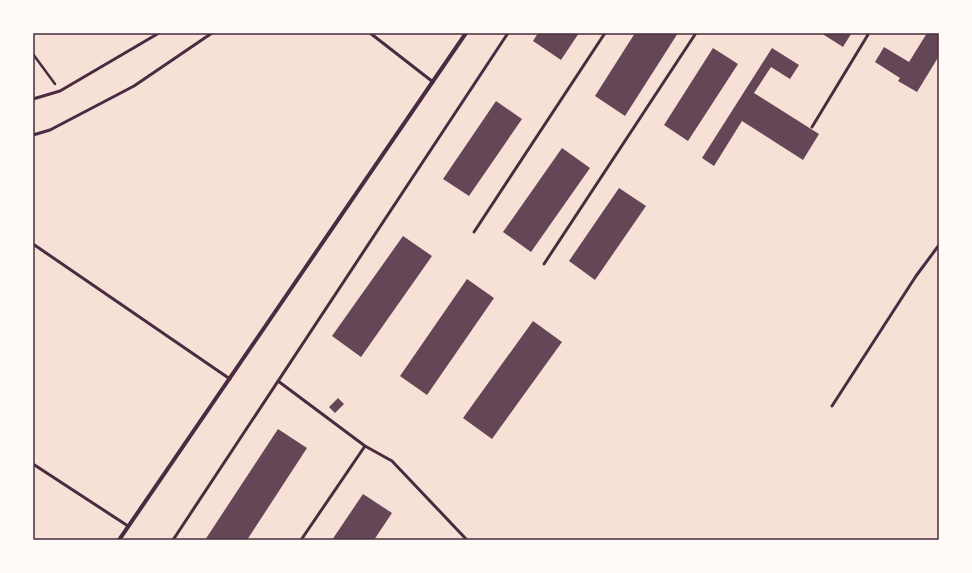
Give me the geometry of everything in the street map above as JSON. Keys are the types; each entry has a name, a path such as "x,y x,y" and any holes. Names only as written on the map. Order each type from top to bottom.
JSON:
{"street":[{"path":"119,540 466,33"}],"lane":[{"path":"33,99 60,91 159,33"},
{"path":"33,135 50,130 134,86 212,33"},
{"path":"370,33 433,82"},
{"path":"172,540 508,33"},
{"path":"474,232 605,33"},
{"path":"544,264 696,33"},
{"path":"812,127 869,33"},
{"path":"33,244 230,379"},
{"path":"832,406 916,276 939,245"},
{"path":"278,381 365,446 392,461 467,540"},
{"path":"301,540 365,446"},
{"path":"33,464 128,526"}],"path":[{"path":"33,54 60,91"}],"building":[{"path":"538,33 579,33 561,60 533,41"},
{"path":"635,33 678,33 625,116 595,96"},
{"path":"821,33 850,33 851,34 843,47"},
{"path":"927,33 939,33 939,56 917,92 898,81 900,78 875,62 884,47 909,62"},
{"path":"713,48 738,64 688,141 664,125"},
{"path":"772,48 799,65 790,79 771,67 754,93 819,134 803,160 742,121 714,166 702,158"},
{"path":"496,101 522,119 469,196 443,179"},
{"path":"562,148 590,168 531,252 503,232"},
{"path":"619,188 646,206 595,280 569,261"},
{"path":"403,236 432,256 361,357 332,336"},
{"path":"467,279 494,298 427,395 400,376"},
{"path":"533,321 562,342 492,439 463,418"},
{"path":"338,398 344,404 335,413 329,407"},
{"path":"278,429 307,448 247,540 205,540"},
{"path":"363,494 392,513 374,540 332,540"}]}
